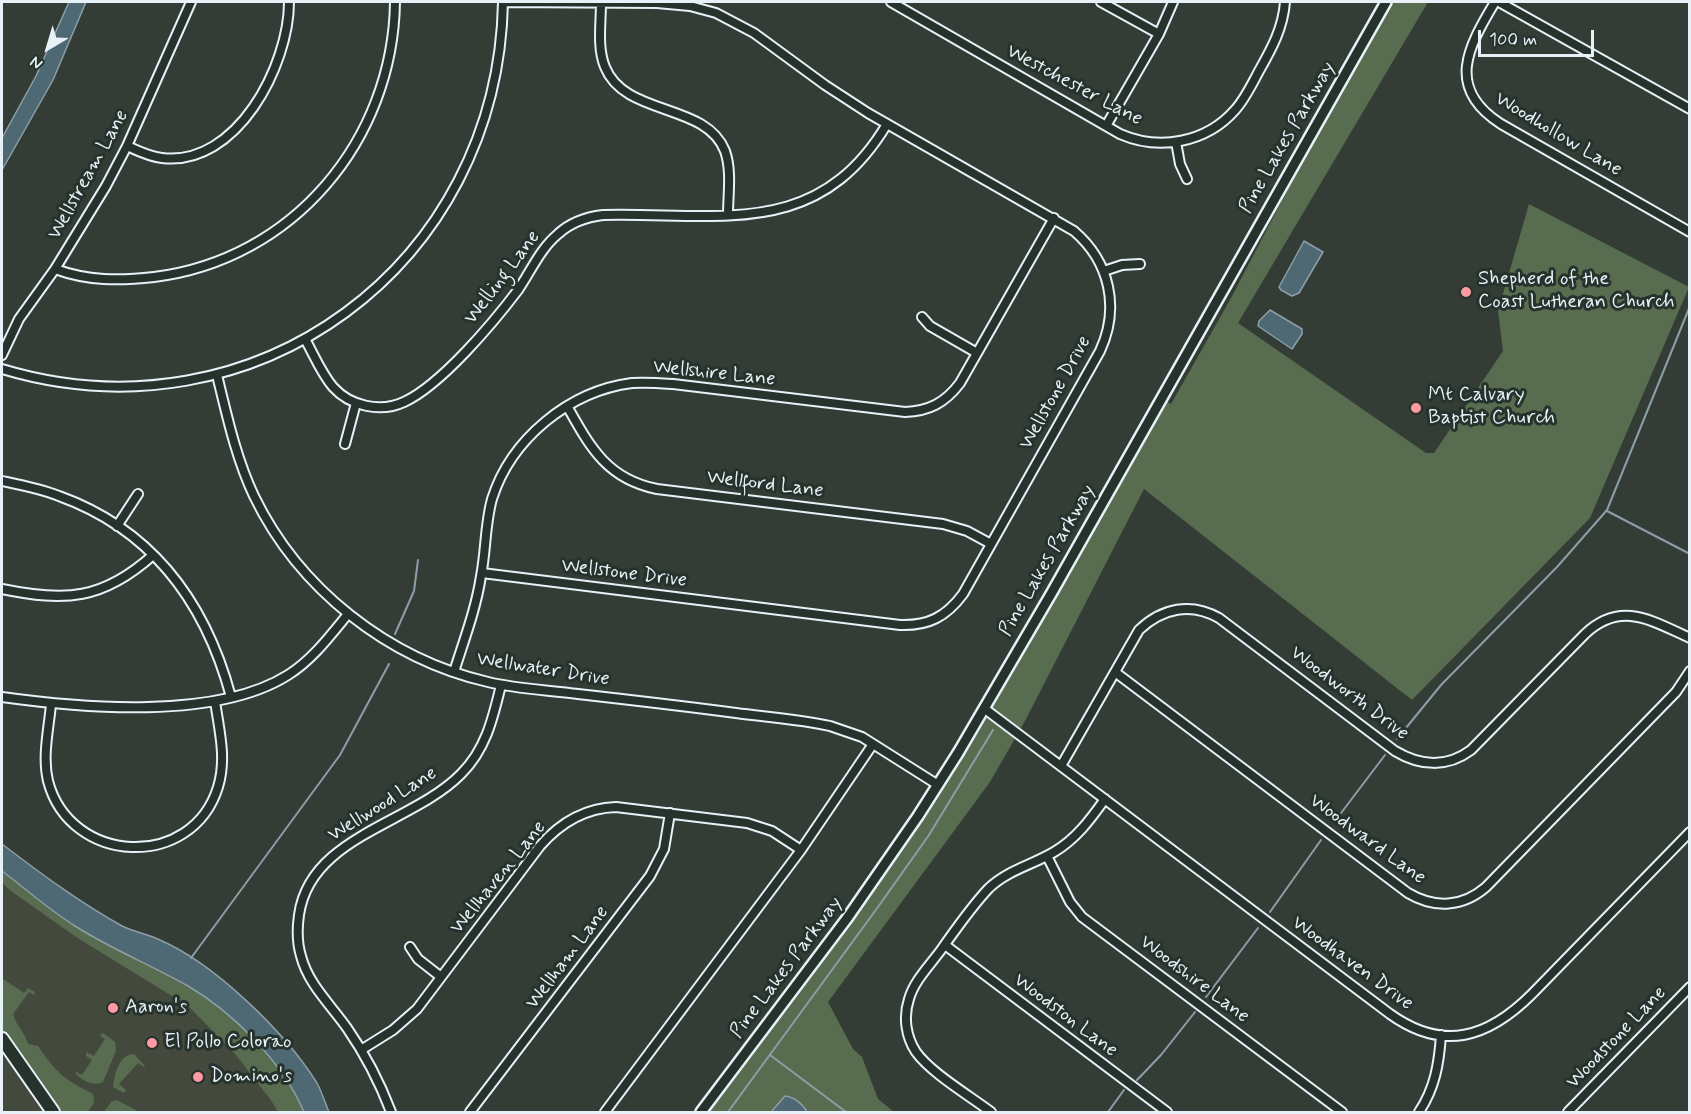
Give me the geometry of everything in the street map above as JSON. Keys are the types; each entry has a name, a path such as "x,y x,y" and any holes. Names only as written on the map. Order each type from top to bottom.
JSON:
{"main road":[{"path":"2,1039 53,1113"}],"street":[{"name":"Wellstream Lane","path":"2,356 19,319 86,221 127,146 191,2"},
{"path":"127,146 155,157 183,158 207,149 235,128 260,100 274,72 286,35 289,2"},
{"path":"55,269 86,278 107,280 172,275 230,256 261,240 291,219 311,201 336,172 370,119 389,58 394,29 394,2"},
{"path":"2,369 54,382 116,387 162,384 217,375 275,353 305,339 345,313 390,275 424,235 455,189 474,148 490,99 499,52 503,2"},
{"name":"Wellstone Drive","path":"482,573 900,625 916,625 938,618 952,609 963,594 1103,344 1111,310 1110,290 1104,271 1095,254 1074,231 887,124 825,85 754,33 725,16 674,4 503,2"},
{"name":"Westchester Lane","path":"891,2 1106,126 1139,141 1176,142 1207,132 1235,110 1277,39 1285,2"},
{"path":"1101,2 1159,34"},
{"path":"1106,126 1159,34 1173,2"},
{"name":"Pine Lakes Parkway","path":"701,1113 848,917 938,785 985,709 1386,2"},
{"path":"1497,2 1689,109"},
{"name":"Woodhollow Lane","path":"1497,2 1472,41 1467,58 1468,86 1480,108 1501,124 1689,231"},
{"path":"601,3 602,57 605,68 614,82 637,98 702,125 720,141 728,168 728,215"},
{"name":"Welling Lane","path":"305,339 332,386 344,396 356,403 380,407 400,404 434,380 485,330 520,287 549,242 576,222 603,215 728,215 778,210 818,194 846,175 861,160 887,124"},
{"path":"1176,142 1180,164 1187,179"},
{"name":"Wellshire Lane","path":"454,672 474,608 482,573 492,500 502,475 531,435 542,424 580,399 609,388 633,383 660,383 897,411 916,412 938,405 953,393 1054,218"},
{"path":"1104,271 1140,264"},
{"path":"922,317 930,326 977,353"},
{"name":"Wellwater Drive","path":"217,375 238,455 254,496 277,535 320,588 348,614 405,651 454,672 501,685 811,722 849,731 938,785"},
{"path":"345,444 356,403"},
{"name":"Wellford Lane","path":"567,406 600,459 618,474 640,485 657,489 936,523 960,528 991,544"},
{"path":"2,481 61,497 97,513 153,555 177,583 207,628 223,667 231,697"},
{"path":"117,526 138,494"},
{"path":"2,589 55,597 88,593 120,580 135,571 153,555"},
{"name":"Woodworth Drive","path":"1061,766 1139,630 1154,617 1177,609 1198,609 1211,614 1401,754 1419,762 1439,763 1456,759 1471,750 1585,634 1599,623 1617,616 1634,615 1689,638"},
{"path":"2,697 51,704 107,707 156,707 215,701 263,688 288,675 315,652 348,614"},
{"name":"Woodward Lane","path":"1115,672 1399,886 1420,899 1444,904 1468,899 1486,887 1676,692 1689,671"},
{"name":"Wellwood Lane","path":"391,1113 361,1050 314,982 302,960 298,932 304,895 317,872 334,855 438,793 461,774 486,738 501,685"},
{"path":"51,704 46,764 56,801 72,822 87,834 112,845 130,848 156,845 175,838 195,823 210,804 218,788 223,762 215,701"},
{"name":"Woodhaven Drive","path":"985,709 1395,1018 1419,1030 1441,1035 1459,1036 1478,1032 1498,1023 1515,1011 1689,832"},
{"path":"605,1113 801,850 873,744"},
{"path":"991,1113 925,1062 915,1050 908,1032 906,1015 910,994 993,884 1011,872 1047,856 1077,835 1105,799"},
{"name":"Wellhaven Lane","path":"361,1050 406,1020 417,1009 540,846 566,823 588,812 609,807 757,825 801,850"},
{"name":"Wellham Lane","path":"470,1113 650,876 664,849 670,813"},
{"name":"Woodshire Lane","path":"1047,856 1070,902 1082,917 1342,1113"},
{"name":"Woodston Lane","path":"945,945 1167,1113"},
{"path":"410,947 418,959 441,977"},
{"name":"Woodstone Lane","path":"1568,1113 1689,987"},
{"path":"1419,1113 1436,1077 1441,1035"}],"shaded area":[{"path":"2,883 79,939 188,1006 235,1054 278,1112 63,1112 36,1084 2,1031"},
{"path":"2,1055 12,1065 47,1112 2,1112"}],"green space":[{"path":"1392,2 1428,2 1238,323 1426,453 1434,453 1503,351 1498,311 1529,204 1689,287 1590,518 1412,700 1144,489 1025,721 990,782 828,1002 853,1049 862,1057 878,1099 894,1112 707,1112 845,930 911,837 981,728 1166,401 1171,404 1231,298 1310,147"},
{"path":"2,871 75,926 188,986 223,1010 270,1058 295,1094 304,1112 278,1112 235,1054 188,1006 79,939 11,891 2,883"},
{"path":"2,978 24,993 28,988 35,992 34,995 29,992 13,1014 14,1018 28,1044 38,1046 61,1074 92,1093 94,1101 87,1112 63,1112 36,1084 2,1031"},
{"path":"103,1033 115,1042 116,1051 103,1082 92,1083 75,1073 82,1075 92,1060 86,1056 86,1052 94,1056 105,1039 100,1036"},
{"path":"134,1054 145,1066 138,1063 119,1084 126,1090 124,1093 113,1087 115,1076 121,1061"},
{"path":"117,1100 139,1112 104,1112 111,1102"}],"water":[{"path":"69,2 86,2 53,80 2,170 2,138 36,76"},
{"path":"1304,241 1323,252 1299,293 1292,296 1279,287"},
{"path":"1270,310 1302,329 1302,334 1292,349 1258,326 1259,321"},
{"path":"2,844 90,907 122,926 155,938 181,951 225,982 268,1022 303,1063 317,1083 329,1112 304,1112 295,1094 270,1058 223,1010 174,978 75,926 2,871"},
{"path":"785,1096 798,1101 807,1112 771,1112"}],"waterway":[{"path":"1397,739 1441,685 1557,567 1607,510 1690,306"},
{"path":"1607,511 1690,554"},
{"path":"395,634 414,591 418,560"},
{"path":"191,958 340,755 389,664"},
{"path":"728,1112 929,835 993,730"},
{"path":"1335,821 1385,755"},
{"path":"1270,912 1321,840"},
{"path":"1206,997 1258,928"},
{"path":"1137,1080 1161,1055 1195,1012"},
{"path":"770,1055 846,1112"},
{"path":"1108,1112 1124,1090"}],"place":[{"name":"Shepherd of the Coast Lutheran Church","path":"1466,292"},
{"name":"Mt Calvary Baptist Church","path":"1416,408"},
{"name":"Aaron's","path":"113,1008"},
{"name":"El Pollo Colorao","path":"152,1043"},
{"name":"Domino's","path":"198,1077"}]}
